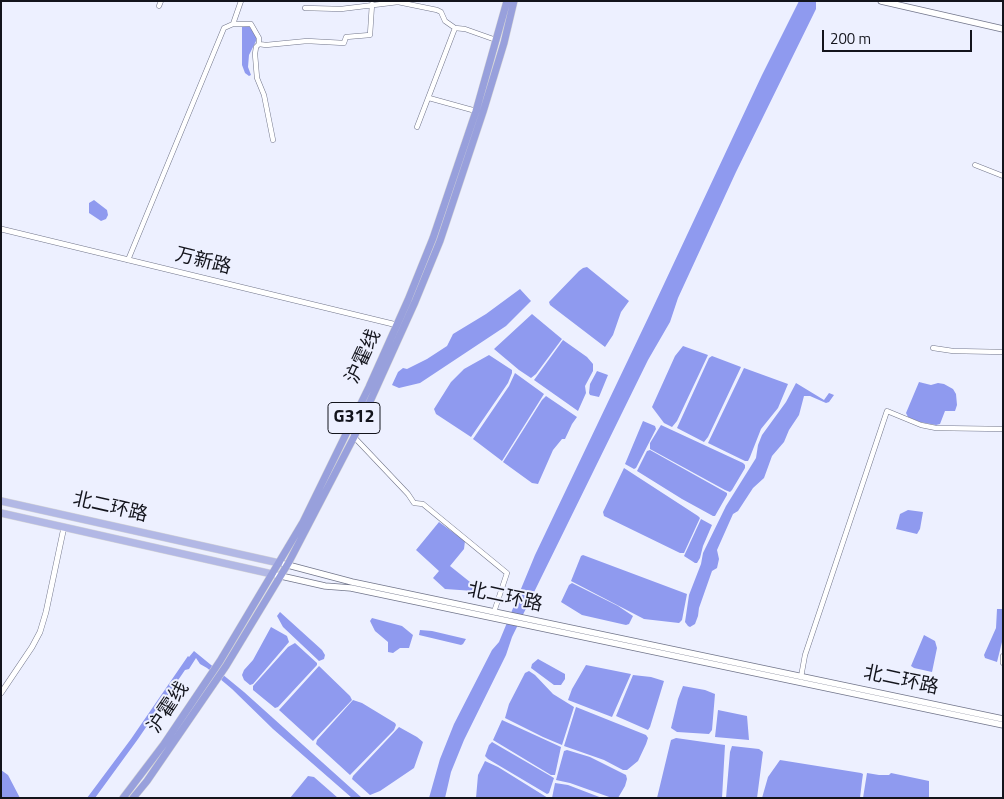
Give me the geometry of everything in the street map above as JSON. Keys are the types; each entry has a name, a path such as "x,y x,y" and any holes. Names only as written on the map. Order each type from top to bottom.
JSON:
{"highway":[{"name":"沪霍线","path":"133,798 147,781 226,666 281,576 354,437 415,302 440,241 464,173 500,42 506,1"},
{"name":"沪霍线","path":"122,798 164,744 208,680 303,522 369,387 433,238 514,1"}],"main road":[{"path":"881,1 1003,29"},
{"name":"北二环路","path":"1,500 531,623 1003,725"},
{"name":"北二环路","path":"1,513 324,586 351,588 496,614"},
{"path":"64,528 66,515"},
{"name":"北二环路","path":"531,623 1003,719"}],"street":[{"path":"233,24 241,1"},
{"path":"305,8 341,9 398,2 437,10 441,12 445,21 455,28 465,29 500,42"},
{"path":"259,44 307,41 344,43 346,37 370,35 372,4"},
{"path":"128,260 224,28 233,24 251,24 259,38 255,54 257,78 264,96 273,140"},
{"path":"418,127 455,28"},
{"path":"429,98 476,111"},
{"path":"975,165 1003,176"},
{"name":"万新路","path":"1,228 397,325"},
{"path":"934,348 1003,352"},
{"path":"801,677 805,655 887,411 921,425 936,428 1003,429"},
{"path":"354,437 408,494 414,503 423,504 507,573 496,614"},
{"path":"1,693 32,648 40,632 64,528"},
{"path":"1003,656 1003,663"}],"water":[{"path":"799,1 816,1 816,9 736,172 678,298 670,322 648,360 512,637 506,655 464,740 451,772 445,798 429,798 440,759 454,724 492,650 499,642 535,555 762,75"},
{"path":"249,26 256,36 256,41 249,55 248,67 251,75 249,76 245,73 242,65 242,27"},
{"path":"94,200 107,210 108,215 106,219 101,221 89,213 89,203"},
{"path":"587,267 629,301 621,312 613,335 605,347 550,305 549,302 579,271"},
{"path":"520,289 531,301 506,326 420,383 399,388 392,385 398,372 403,368 407,369 427,359 447,346 453,334 486,314"},
{"path":"532,314 562,339 531,378 494,349"},
{"path":"563,340 587,357 593,364 593,371 585,386 586,393 578,411 534,380"},
{"path":"683,346 708,355 677,421 672,427 664,423 652,407 675,356"},
{"path":"489,355 512,370 512,373 508,383 471,437 436,414 434,409 451,382 464,369"},
{"path":"712,356 741,367 704,442 677,428 709,358"},
{"path":"744,368 788,384 778,408 761,429 748,461 708,443"},
{"path":"597,371 608,375 599,397 589,393 590,384"},
{"path":"515,373 544,394 502,461 473,439 509,386"},
{"path":"919,382 931,385 944,384 953,389 956,394 957,405 955,411 945,411 940,424 920,422 908,417 906,413"},
{"path":"796,383 824,400 829,393 834,395 826,403 810,396 804,396 799,415 784,442 772,456 764,478 753,488 738,511 733,514 717,550 719,559 717,568 712,571 695,624 690,627 685,622 689,595 701,564 703,553 726,506 756,458 762,435 786,402"},
{"path":"546,396 577,417 565,439 562,439 553,450 538,484 532,483 503,462"},
{"path":"643,421 655,426 656,429 634,469 625,464"},
{"path":"661,425 743,463 745,468 732,490 730,492 725,490 650,449 650,443"},
{"path":"650,450 727,493 715,516 682,499 637,471 647,451"},
{"path":"624,468 700,518 684,553 680,553 604,516 603,512"},
{"path":"908,510 923,512 920,529 917,534 896,529 900,514"},
{"path":"701,519 712,525 700,558 695,563 684,556"},
{"path":"439,522 465,541 464,549 450,566 475,586 474,591 445,589 433,578 439,571 416,550"},
{"path":"583,555 687,594 682,620 679,623 644,619 571,581"},
{"path":"572,583 618,606 633,616 629,624 626,625 582,615 561,602 569,585"},
{"path":"997,609 1003,609 1003,638 997,662 985,658 984,655 996,628"},
{"path":"280,612 322,650 325,655 324,659 319,661 283,627 277,616"},
{"path":"372,618 402,626 413,635 409,648 400,648 393,653 388,652 388,642 375,631 370,621"},
{"path":"271,627 287,636 289,642 253,684 250,685 244,680 242,675 253,660"},
{"path":"420,630 466,639 461,645 419,635"},
{"path":"924,635 935,641 937,648 932,672 911,666"},
{"path":"295,643 317,665 275,708 253,690 253,686 288,647"},
{"path":"194,651 244,692 362,798 352,798 273,729 232,689 200,664 196,658 189,669 185,670 95,798 87,798 131,739 188,656"},
{"path":"538,659 565,674 565,679 561,685 554,685 531,668 532,664"},
{"path":"586,665 631,674 612,717 568,700"},
{"path":"319,666 352,700 313,741 279,710"},
{"path":"529,671 553,694 574,707 562,745 505,718 509,704 525,673"},
{"path":"633,675 664,681 648,730 616,716"},
{"path":"683,686 715,694 712,730 709,734 677,732 671,728"},
{"path":"353,700 362,703 396,725 394,730 350,775 316,744 317,740"},
{"path":"576,707 646,735 648,738 638,761 627,770 623,770 604,760 564,746"},
{"path":"718,710 747,716 749,740 715,737"},
{"path":"502,720 561,747 555,775 551,775 493,740"},
{"path":"399,727 423,742 414,768 380,791 370,795 352,779 353,776"},
{"path":"676,738 725,745 722,798 657,798 671,740"},
{"path":"492,742 554,778 549,793 547,794 488,759 485,756"},
{"path":"732,746 759,749 763,752 757,798 726,798"},
{"path":"567,750 590,757 626,775 625,786 618,798 612,798 556,780 564,751"},
{"path":"780,760 861,773 863,774 860,798 762,798 768,777"},
{"path":"485,761 548,798 476,798 478,775"},
{"path":"1,770 8,775 20,798 1,798"},
{"path":"867,773 889,775 891,773 929,781 929,798 863,798"},
{"path":"308,776 314,777 338,798 290,798"},
{"path":"555,783 568,785 602,798 552,798"}]}
